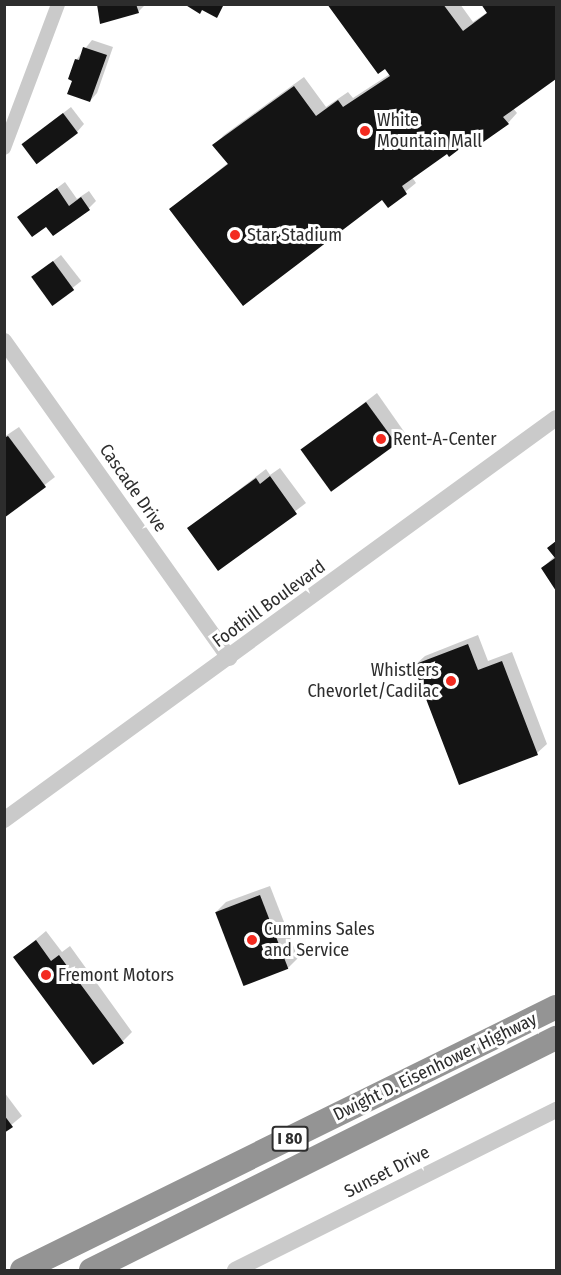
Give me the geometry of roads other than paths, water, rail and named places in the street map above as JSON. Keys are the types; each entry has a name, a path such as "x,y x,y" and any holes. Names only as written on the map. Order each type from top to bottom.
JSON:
{"highway":[{"name":"Dwight D. Eisenhower Highway","path":"22,1270 506,1032 556,1005"},
{"name":"Dwight D. Eisenhower Highway","path":"91,1270 556,1038"}],"street":[{"path":"4,148 58,4"},
{"name":"Cascade Drive","path":"4,341 229,658"},
{"name":"Foothill Boulevard","path":"4,820 555,422"},
{"name":"Sunset Drive","path":"235,1270 556,1110"}],"place":[{"name":"White Mountain Mall","path":"365,131"},
{"name":"Star Stadium","path":"235,235"},
{"name":"Rent-A-Center","path":"381,439"},
{"name":"Whistlers Chevorlet/Cadilac","path":"451,681"},
{"name":"Cummins Sales and Service","path":"252,940"},
{"name":"Fremont Motors","path":"46,975"}]}
